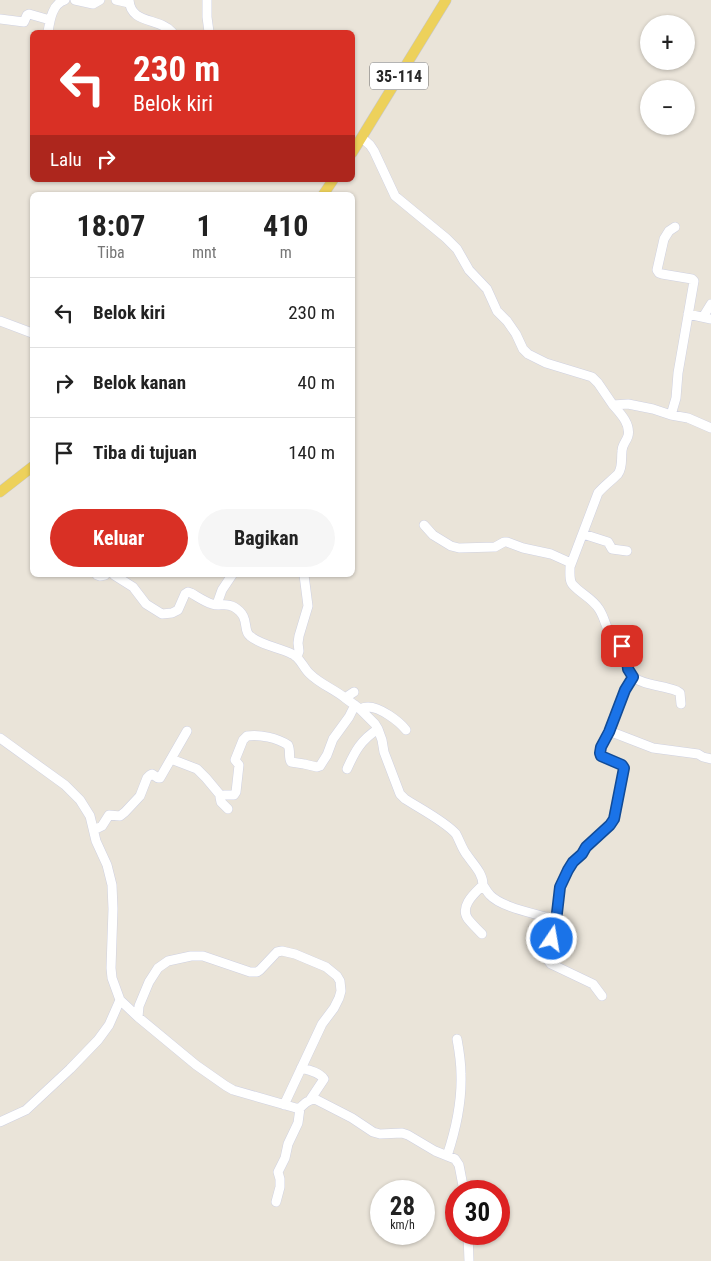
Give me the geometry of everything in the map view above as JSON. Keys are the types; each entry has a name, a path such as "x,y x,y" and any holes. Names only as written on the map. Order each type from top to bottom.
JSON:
{"main road":[{"name":"35-114","path":"355,148 446,0"},
{"path":"0,492 30,468"}],"street":[{"path":"48,30 50,20 59,3 65,0"},
{"path":"75,0 93,4 100,0"},
{"path":"116,0 129,2 134,14 170,30"},
{"path":"207,0 210,30"},
{"path":"0,19 24,22 29,14 50,20"},
{"path":"362,138 374,151 395,196 457,249 470,270 487,289 497,311 516,334 523,349 528,354 546,363 592,377 598,382 627,425 628,437 622,448 622,467 619,473 604,485 598,494 571,563 570,573 573,585 590,598 599,609 613,639 626,652 628,669 633,677 637,680 677,691 680,693 682,704"},
{"path":"671,414 676,398 678,373 694,281 692,279 662,274 657,270 664,238 676,227"},
{"path":"688,314 707,318 711,304"},
{"path":"0,321 30,332"},
{"path":"613,405 639,406 688,418 711,428"},
{"path":"424,525 433,535 451,546 459,548 495,547 507,542 523,548 551,554 571,563"},
{"path":"583,534 608,542 612,549 627,551"},
{"path":"117,577 133,587 146,604 162,614 178,610 185,594 188,592 212,604 227,604 236,608 245,619 246,631 250,636 268,646 296,656 310,675 357,707 375,724 400,794 444,824 455,834 465,853 480,873 483,885 492,897 508,905 549,918 556,918"},
{"path":"217,604 222,590 231,577"},
{"path":"296,656 299,651 299,636 308,606 304,577"},
{"path":"602,996 593,984 551,964 547,955 552,939 560,887 568,870 586,847 614,819 624,769 622,765 600,754 601,747 609,732 625,690 633,677"},
{"path":"345,698 354,692"},
{"path":"357,707 368,707 379,711 396,720 406,730"},
{"path":"221,796 234,795 236,792 239,765 235,760 246,736 277,740 288,746 291,762 318,768 328,752 333,739 357,707"},
{"path":"347,769 361,742 378,729"},
{"path":"94,830 102,826 109,815 120,816 126,812 140,796 149,775 152,774 160,778 187,731"},
{"path":"609,732 653,748 698,754 711,759"},
{"path":"0,738 65,785 74,793 90,816 96,841 107,865 112,885 111,968 112,978 120,1000 196,1065 226,1086 284,1105 300,1108"},
{"path":"171,759 199,771 221,796 221,802 228,809"},
{"path":"482,934 465,912 469,900 483,885"},
{"path":"138,1017 139,1006 149,982 158,968 168,961 191,956 204,956 250,972 256,972 278,951 295,954 326,967 337,976 340,982 341,991 339,998 322,1024 284,1105"},
{"path":"0,1122 26,1110 98,1040 109,1025 120,1000"},
{"path":"447,1156 457,1121 460,1091 461,1067 457,1038"},
{"path":"276,1202 280,1187 278,1172 298,1123 300,1108 310,1100 324,1079 301,1068"},
{"path":"310,1100 314,1099 322,1102 373,1132 380,1134 402,1133 435,1151 455,1159 458,1161 462,1180"},
{"path":"468,1245 469,1261"}],"route":[{"path":"552,939 560,887 568,870 586,847 614,819 624,768 622,765 601,756 600,753 625,690 633,677 628,669 626,652 622,646"}]}
